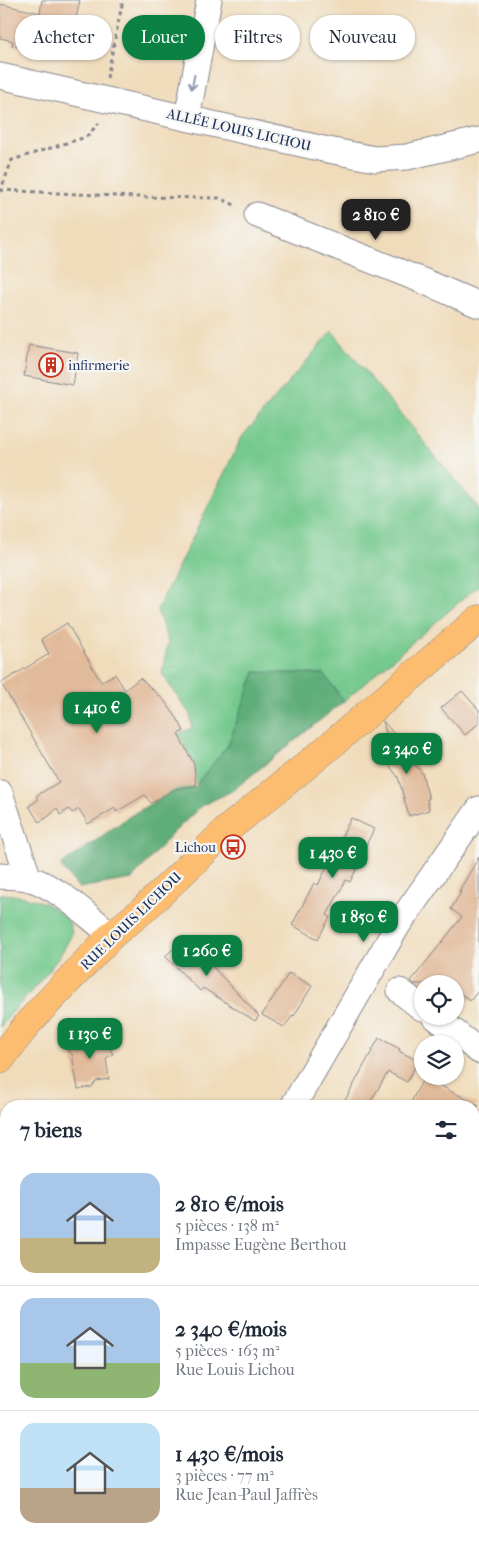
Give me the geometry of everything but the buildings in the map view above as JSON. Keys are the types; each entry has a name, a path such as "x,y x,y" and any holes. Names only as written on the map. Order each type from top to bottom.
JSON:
{"main road":[{"name":"RUE LOUIS LICHOU","path":"0,1060 29,1022 112,935 143,910 229,828 318,756 479,619"}],"street":[{"path":"187,118 209,0"},
{"name":"ALLÉE LOUIS LICHOU","path":"0,76 328,150 375,158 407,157 479,140"},
{"path":"257,215 414,277 479,305"},
{"path":"0,793 29,879"},
{"path":"296,1100 398,925 479,808"},
{"path":"0,876 29,879 60,893 112,935"},
{"path":"400,991 414,1002"},
{"path":"446,1025 479,1051"}],"path":[{"path":"0,190 135,197 219,198 257,215"}],"green space":[{"path":"332,331 479,509 479,585 344,701 324,674 255,672 228,745 195,786 194,764 178,734 192,728 190,714 162,674 168,641 157,610 242,437"},
{"path":"255,672 324,674 344,701 232,791 201,806 170,836 132,879 79,888 60,866 130,816 170,792 170,789 195,786 228,745"},
{"path":"0,894 18,896 45,903 67,919 72,934 48,971 0,1027"}],"place":[{"name":"infirmerie","path":"51,365"},
{"name":"Lichou","path":"233,847"}]}
